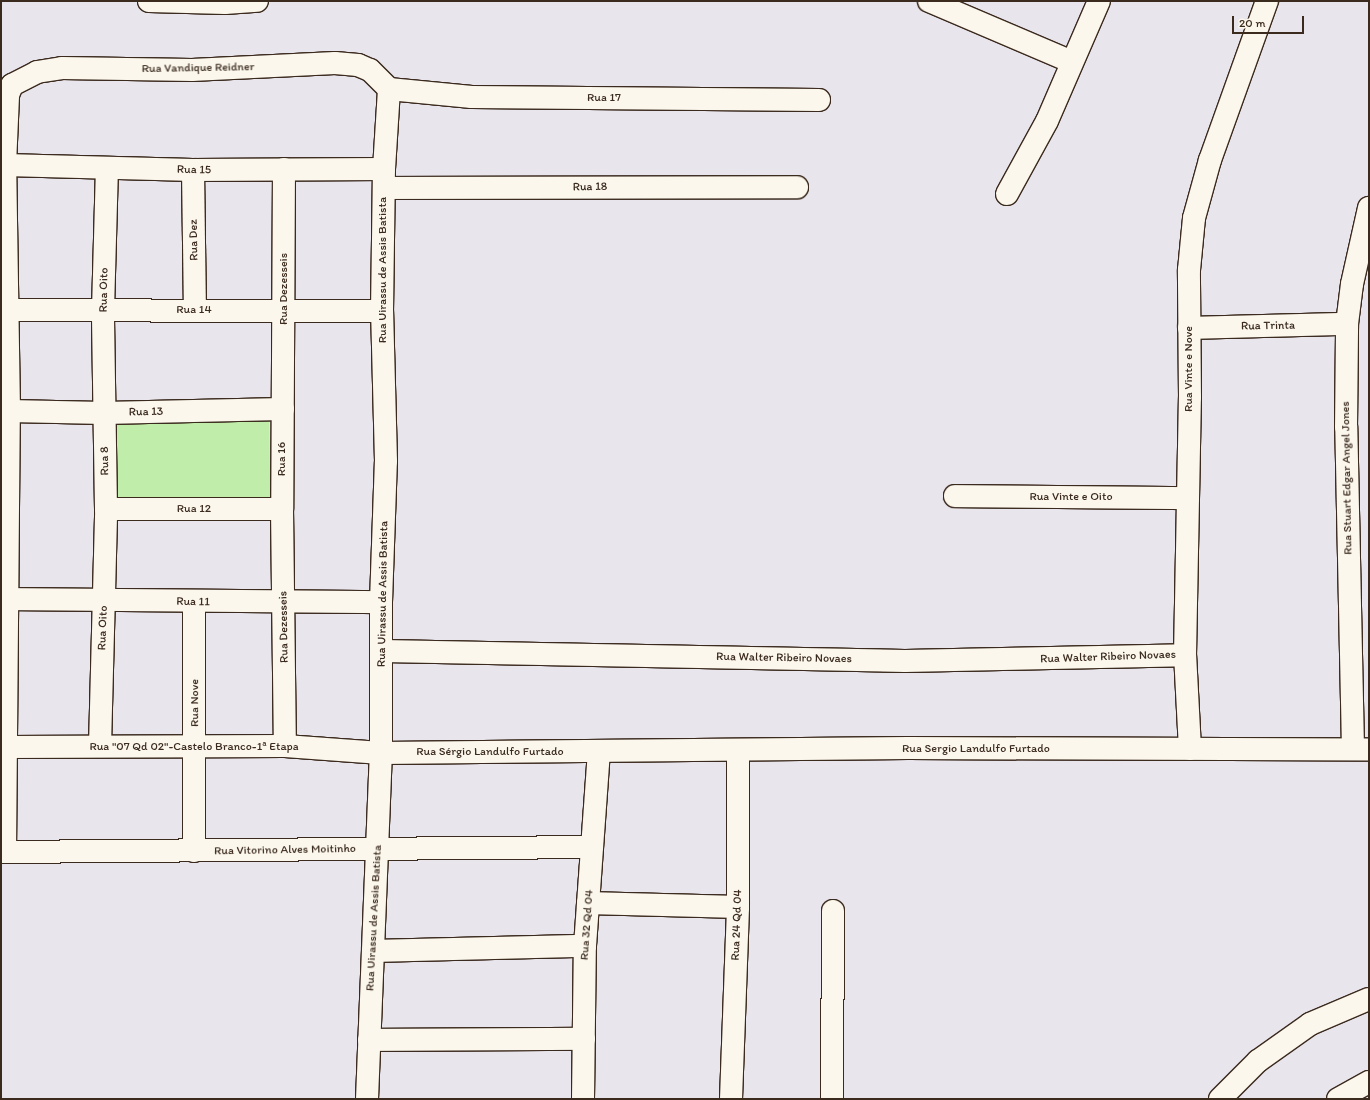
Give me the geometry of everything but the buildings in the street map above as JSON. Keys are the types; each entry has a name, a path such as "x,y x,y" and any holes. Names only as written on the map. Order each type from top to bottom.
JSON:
{"street":[{"path":"149,1 224,4 257,1"},
{"path":"929,1 1072,62"},
{"path":"1007,194 1047,121 1099,1"},
{"name":"Rua Vinte e Nove","path":"1190,749 1185,655 1188,498 1189,270 1194,218 1210,160 1267,1"},
{"name":"Rua Vandique Reidner","path":"5,165 8,95 12,85 37,72 62,68 192,70 335,62 358,65 370,70 389,89"},
{"name":"Rua 17","path":"389,89 422,95 472,98 819,100"},
{"name":"Rua Uirassu de Assis Batista","path":"367,1099 381,753 383,651 381,602 386,461 382,310 384,179 389,89"},
{"path":"3,852 7,747 6,599 9,411 3,215 5,165"},
{"name":"Rua 15","path":"5,165 193,170 284,169 384,179"},
{"name":"Rua Oito","path":"104,412 103,310 108,168"},
{"name":"Rua Dezesseis","path":"283,409 284,169"},
{"name":"Rua Dez","path":"193,170 195,310"},
{"name":"Rua 18","path":"384,179 797,187"},
{"name":"Rua Stuart Edgar Angel Jones","path":"1361,749 1346,435 1347,324 1356,262 1369,208"},
{"name":"Rua 14","path":"6,310 382,310"},
{"name":"Rua Trinta","path":"1189,328 1347,324"},
{"name":"Rua 13","path":"9,411 104,412 283,409"},
{"name":"Rua 16","path":"282,509 283,409"},
{"name":"Rua 8","path":"104,412 106,509"},
{"name":"Rua Vinte e Oito","path":"955,496 1188,498"},
{"name":"Rua Oito","path":"100,746 106,509"},
{"name":"Rua 12","path":"106,509 282,509"},
{"name":"Rua Dezesseis","path":"282,509 285,746"},
{"name":"Rua 11","path":"6,599 104,599 194,602 381,602"},
{"name":"Rua Nove","path":"194,602 194,852"},
{"name":"Rua Walter Ribeiro Novaes","path":"383,651 905,661 1185,655"},
{"name":"Rua \"07 Qd 02\"-Castelo Branco-1ª Etapa","path":"7,747 195,745 285,746 381,753"},
{"name":"Rua Sergio Landulfo Furtado","path":"599,752 738,752 908,748 1361,749"},
{"name":"Rua Sérgio Landulfo Furtado","path":"381,753 599,752"},
{"name":"Rua 32 Qd 04","path":"583,1099 585,946 599,752"},
{"name":"Rua 24 Qd 04","path":"731,1099 738,907 738,752"},
{"name":"Rua Vitorino Alves Moitinho","path":"3,852 194,852 378,848 592,847"},
{"path":"588,903 738,907"},
{"path":"832,1099 833,911"},
{"path":"373,951 585,946"},
{"path":"1220,1099 1258,1061 1310,1024 1369,999"},
{"path":"369,1040 584,1039"},
{"path":"1338,1099 1369,1082"}],"green space":[{"path":"269,419 270,498 113,501 112,422"}]}
